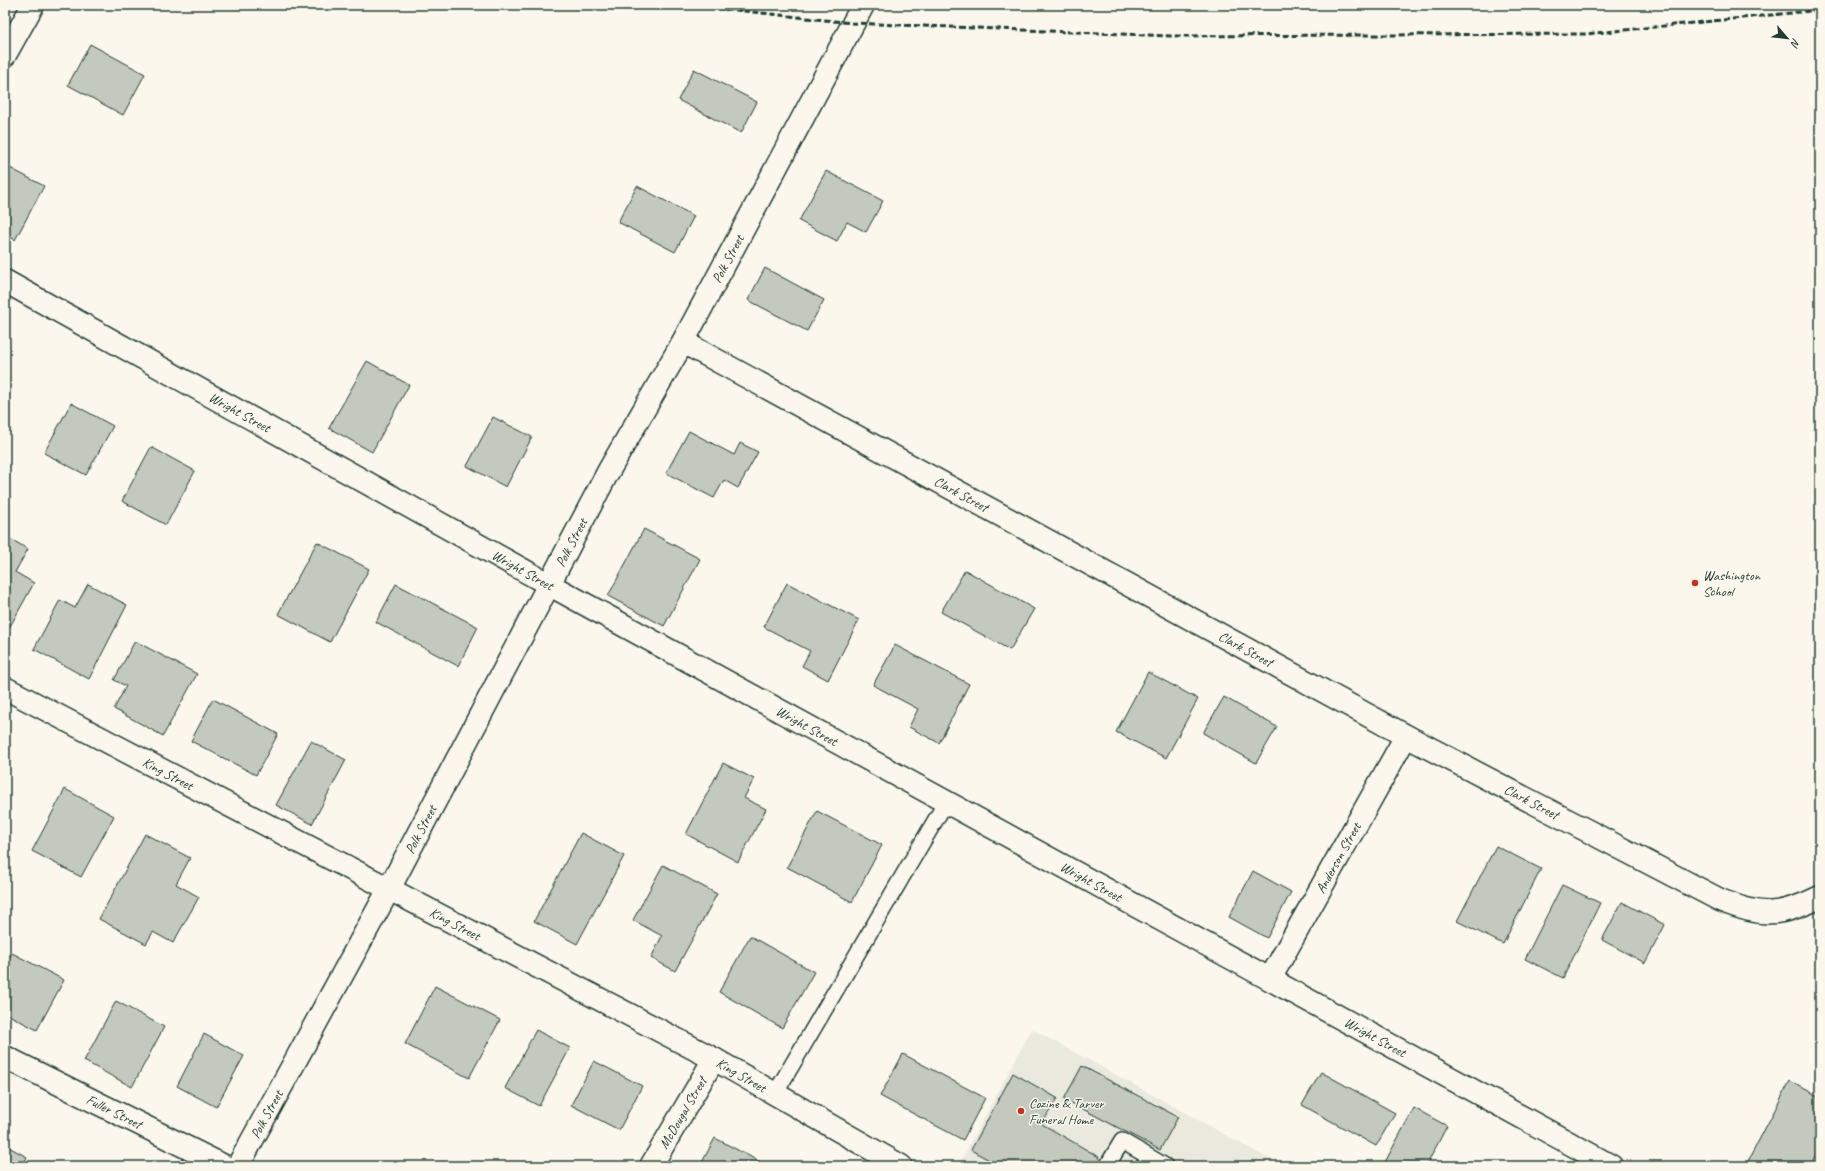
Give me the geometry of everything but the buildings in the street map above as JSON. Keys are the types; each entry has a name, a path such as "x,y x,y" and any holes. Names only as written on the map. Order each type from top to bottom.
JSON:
{"street":[{"path":"5,55 33,5"},
{"name":"Polk Street","path":"238,1166 389,889 608,472 683,342 863,5"},
{"name":"Wright Street","path":"5,281 550,585 1611,1166"},
{"name":"Clark Street","path":"683,342 1406,736 1720,900 1745,910 1773,913 1799,908 1820,897"},
{"name":"King Street","path":"5,688 714,1059 901,1166"},
{"name":"Anderson Street","path":"1270,979 1406,736"},
{"name":"Fuller Street","path":"5,1057 224,1166"},
{"name":"McDougal Street","path":"651,1166 714,1059"}],"lane":[{"path":"775,1094 946,802"},
{"path":"1108,1166 1122,1141 1165,1166"}],"shaded area":[{"path":"1032,1029 1282,1166 958,1166"}],"railway":[{"path":"690,5 852,23 1171,36 1586,34 1820,10"}],"place":[{"name":"Washington School","path":"1695,583"},
{"name":"Cozine & Tarver Funeral Home","path":"1021,1111"}]}
